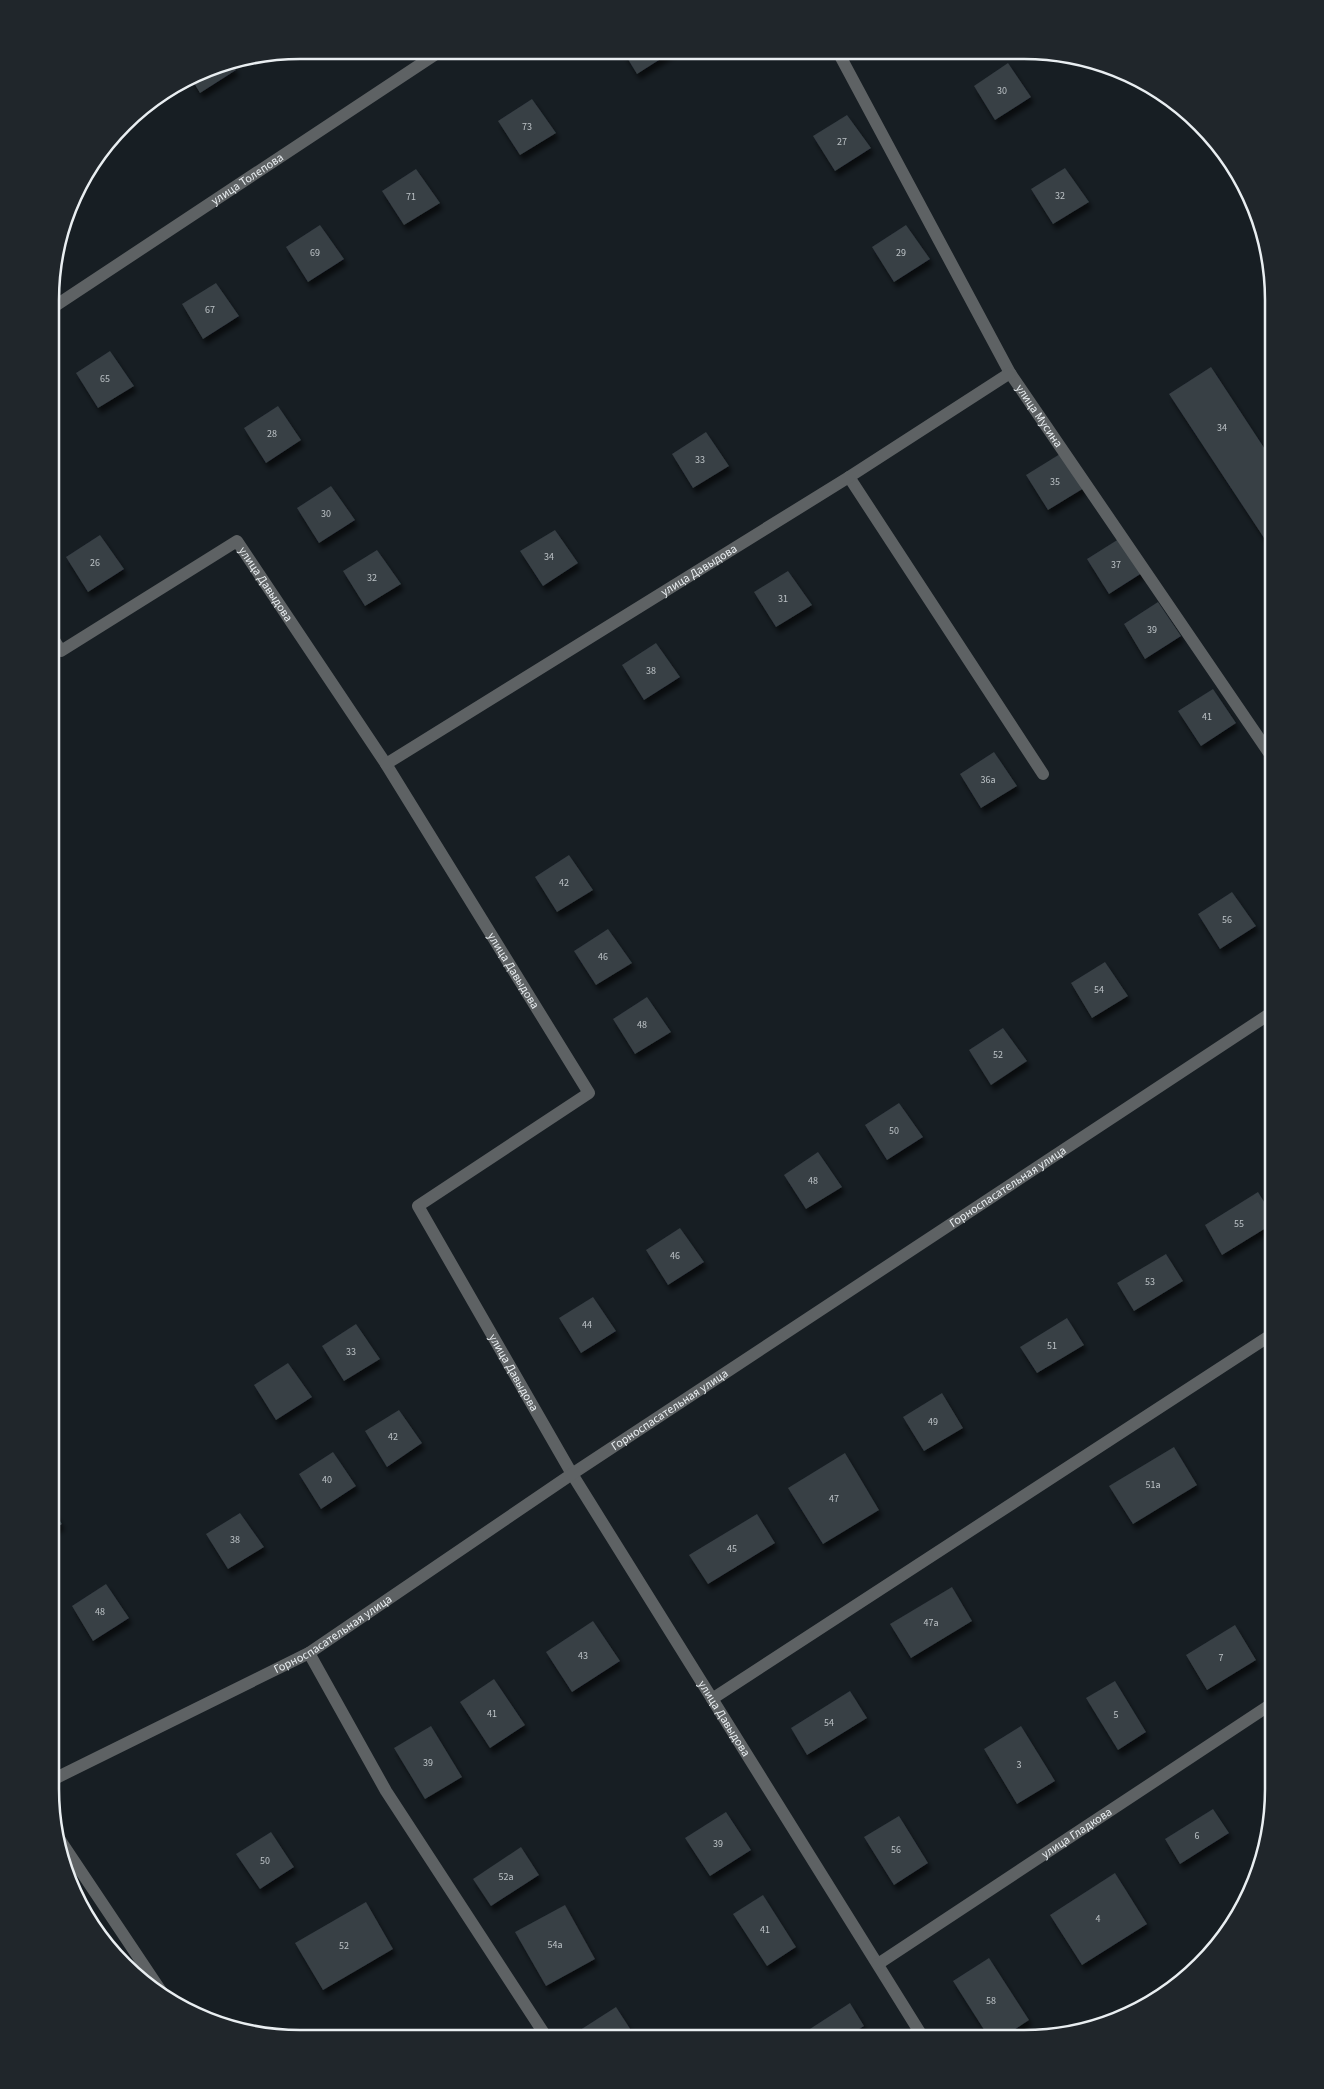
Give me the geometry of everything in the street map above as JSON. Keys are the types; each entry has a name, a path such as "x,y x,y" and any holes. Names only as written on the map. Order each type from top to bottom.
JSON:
{"street":[{"name":"улица Толепова","path":"59,303 428,59"},
{"name":"улица Мусина","path":"842,59 1010,373 1265,747"},
{"name":"улица Давыдова","path":"386,764 849,477 1010,373"},
{"path":"849,477 1042,774"},
{"name":"улица Давыдова","path":"59,648 61,651 237,541 386,764 589,1093 418,1206 572,1474 918,2030"},
{"name":"Горноспасательная улица","path":"59,1777 310,1653 572,1474 1265,1017"},
{"path":"712,1699 1265,1338"},
{"path":"310,1653 386,1791 542,2030"},
{"name":"улица Гладкова","path":"878,1964 1265,1709"},
{"path":"67,1850 152,1980"}],"building":[{"path":"628,59 660,59 637,74"},
{"path":"1008,63 1031,97 995,120 974,86"},
{"path":"235,68 236,70 200,93 194,83"},
{"path":"532,99 556,133 520,155 498,121"},
{"path":"847,115 871,148 835,171 813,136"},
{"path":"1065,168 1089,202 1053,224 1031,189"},
{"path":"416,169 440,203 404,225 382,191"},
{"path":"320,225 344,259 308,282 286,247"},
{"path":"906,225 930,259 894,282 872,247"},
{"path":"216,283 239,316 203,339 182,304"},
{"path":"110,351 134,386 98,408 76,373"},
{"path":"1211,367 1265,449 1265,539 1169,394"},
{"path":"278,406 301,440 266,463 244,428"},
{"path":"706,432 729,466 693,488 672,454"},
{"path":"1060,454 1084,488 1048,510 1026,475"},
{"path":"331,486 355,520 319,543 297,508"},
{"path":"555,530 578,563 543,586 520,551"},
{"path":"100,535 124,569 88,592 66,557"},
{"path":"1122,537 1145,571 1109,594 1087,559"},
{"path":"377,550 401,584 365,606 343,571"},
{"path":"788,571 812,605 776,627 754,592"},
{"path":"1158,602 1181,636 1145,659 1124,624"},
{"path":"656,643 680,677 644,700 622,665"},
{"path":"1213,689 1236,723 1201,746 1178,711"},
{"path":"994,752 1017,786 981,808 960,774"},
{"path":"569,855 593,890 557,912 535,877"},
{"path":"1232,892 1256,926 1220,949 1198,914"},
{"path":"608,929 632,963 596,985 574,951"},
{"path":"1105,962 1128,996 1092,1018 1071,983"},
{"path":"647,997 671,1032 635,1054 613,1019"},
{"path":"1003,1028 1027,1061 991,1085 969,1050"},
{"path":"899,1103 923,1137 887,1160 865,1125"},
{"path":"818,1152 842,1187 806,1209 784,1175"},
{"path":"1258,1192 1265,1203 1265,1229 1222,1255 1205,1225"},
{"path":"680,1228 704,1262 668,1285 646,1250"},
{"path":"1166,1254 1183,1281 1134,1311 1117,1283"},
{"path":"593,1297 616,1331 581,1353 559,1318"},
{"path":"1067,1318 1084,1345 1037,1373 1020,1347"},
{"path":"356,1324 380,1359 344,1381 322,1346"},
{"path":"288,1363 312,1397 276,1420 254,1385"},
{"path":"942,1393 963,1428 924,1451 903,1417"},
{"path":"399,1410 422,1443 387,1467 365,1431"},
{"path":"1174,1447 1197,1485 1133,1524 1109,1486"},
{"path":"333,1452 356,1486 321,1509 299,1474"},
{"path":"845,1453 879,1510 823,1544 788,1488"},
{"path":"240,1513 264,1547 228,1569 206,1534"},
{"path":"757,1514 775,1543 708,1584 689,1555"},
{"path":"106,1584 129,1618 93,1641 72,1606"},
{"path":"952,1587 972,1621 911,1658 890,1624"},
{"path":"593,1621 620,1661 572,1692 546,1652"},
{"path":"1235,1625 1256,1660 1207,1690 1186,1655"},
{"path":"494,1679 525,1725 490,1748 460,1702"},
{"path":"1115,1681 1146,1732 1118,1750 1086,1698"},
{"path":"850,1691 867,1718 807,1755 791,1728"},
{"path":"431,1726 462,1777 425,1799 394,1748"},
{"path":"1021,1726 1055,1781 1017,1804 984,1749"},
{"path":"1213,1809 1229,1833 1180,1864 1165,1839"},
{"path":"726,1812 751,1850 710,1876 685,1838"},
{"path":"899,1816 928,1863 894,1885 864,1837"},
{"path":"271,1832 294,1867 260,1889 236,1854"},
{"path":"521,1847 539,1875 491,1906 473,1879"},
{"path":"1115,1873 1147,1924 1082,1965 1050,1915"},
{"path":"763,1895 796,1947 767,1966 733,1914"},
{"path":"366,1902 393,1949 323,1990 295,1943"},
{"path":"565,1905 595,1959 546,1986 515,1932"},
{"path":"989,1958 1029,2020 1014,2030 984,2030 953,1981"},
{"path":"850,2003 864,2026 858,2030 808,2030"},
{"path":"616,2007 631,2030 580,2030"}]}
